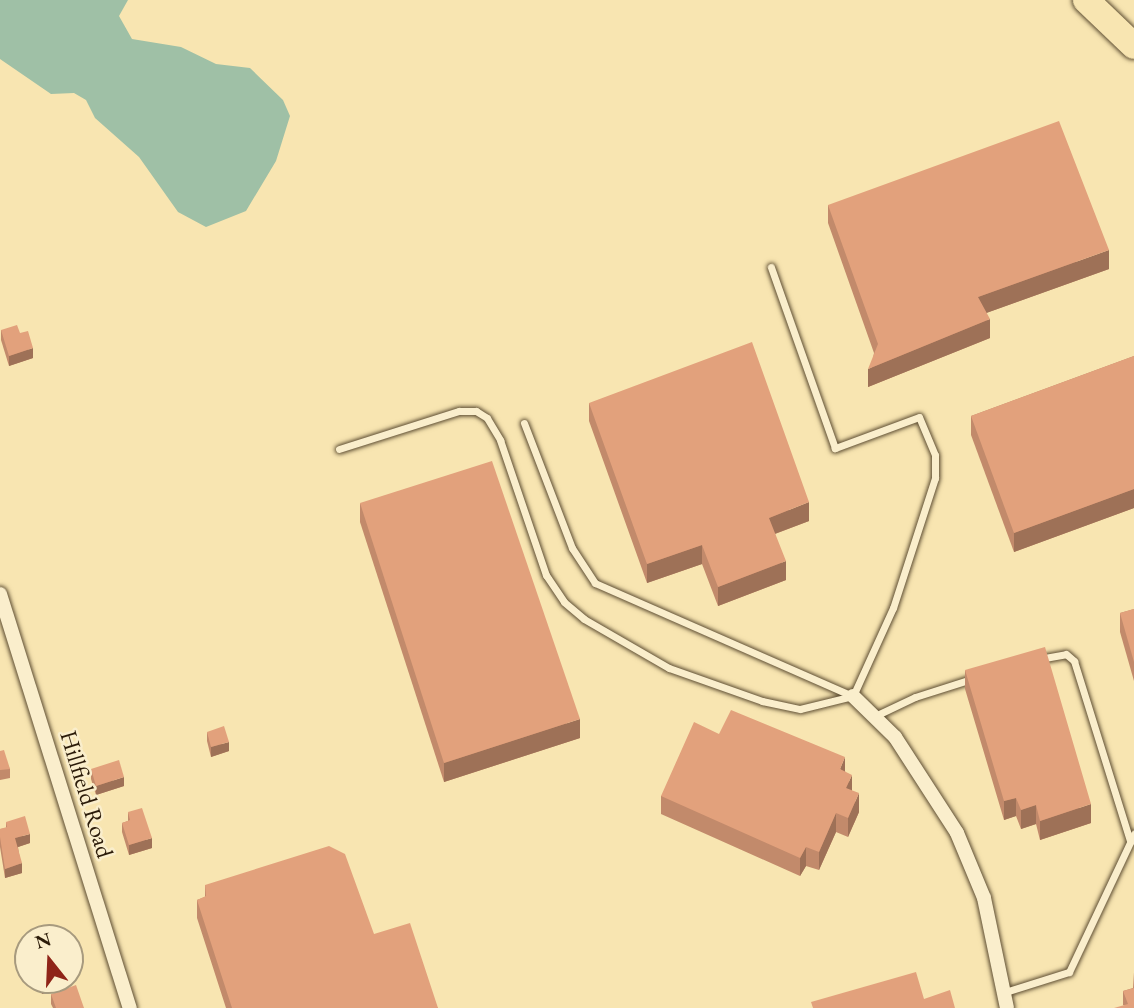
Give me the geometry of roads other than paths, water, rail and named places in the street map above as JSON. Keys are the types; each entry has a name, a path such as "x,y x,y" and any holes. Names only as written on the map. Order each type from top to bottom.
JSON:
{"highway":[{"path":"1086,0 1134,46"}],"street":[{"name":"Hillfield Road","path":"0,594 131,1008"},
{"path":"853,696 895,737 957,833 984,898 1007,1008"}],"lane":[{"path":"771,267 835,448 919,417 935,455 935,478 893,608 853,696"},
{"path":"339,449 459,411 476,411 487,418 500,440 546,575 564,602 584,619 668,668 762,701 800,709 853,696"},
{"path":"524,424 576,557 595,583 853,696"},
{"path":"1005,992 1069,972 1132,838 1074,661 1066,653 1030,662"},
{"path":"874,717 915,697 991,673"}]}
